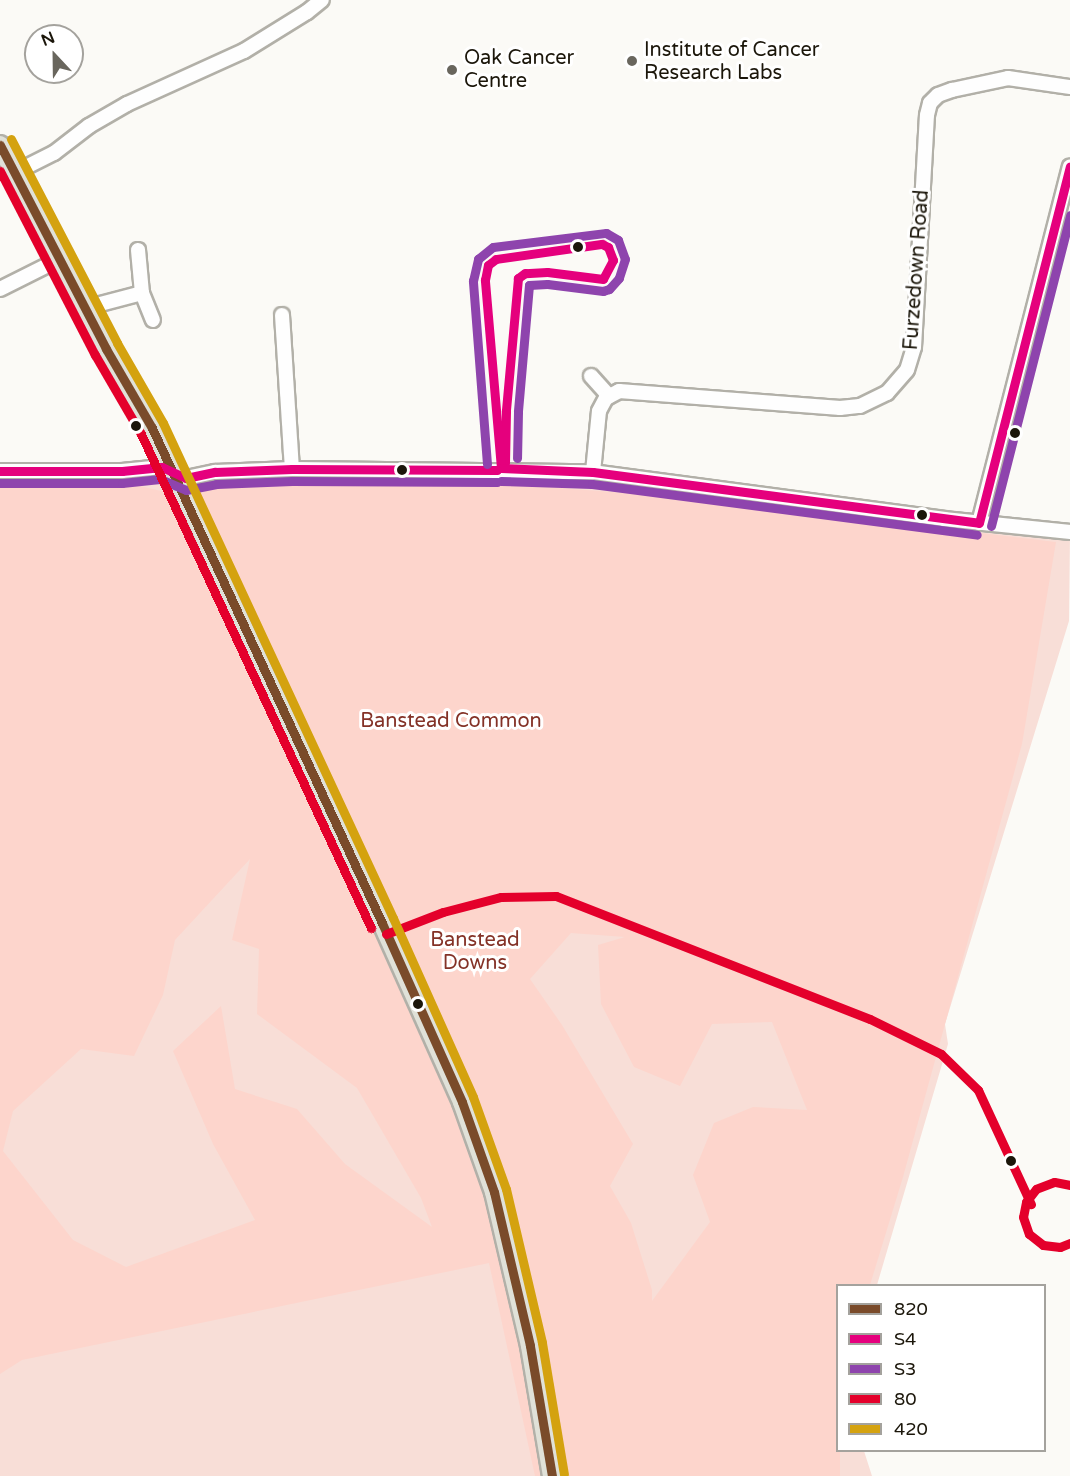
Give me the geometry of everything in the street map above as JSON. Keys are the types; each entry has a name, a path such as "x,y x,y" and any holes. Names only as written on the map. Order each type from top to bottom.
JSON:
{"main road":[{"path":"0,145 173,473 462,1102 494,1192 530,1346 552,1476"}],"street":[{"path":"14,173 54,153 88,126 127,104 244,51 307,12 322,0"},
{"name":"Furzedown Road","path":"609,396 620,390 637,390 840,408 860,406 878,399 901,379 914,347 927,115 930,104 938,95 952,90 1008,78 1070,87"},
{"path":"979,523 1070,165"},
{"path":"138,250 142,292 153,320"},
{"path":"0,289 60,259"},
{"path":"85,308 142,292"},
{"path":"282,315 292,469"},
{"path":"591,375 609,396 599,411 594,472"},
{"path":"0,471 122,471 162,467 186,478 215,472 292,469 594,472 979,523 1070,532"}],"green space":[{"name":"Banstead Common","path":"593,472 1070,534 1069,621 945,1024 948,1044 877,1284 836,1284 836,1452 864,1452 872,1476 0,1476 0,480 168,480 176,494 209,483"},
{"name":"Banstead Common","path":"0,480 123,482 174,494 201,493 209,483 457,480 691,498 1056,542 1022,744 903,1177 870,1284 836,1284 836,1452 840,1452 840,1476 535,1476 489,1263 22,1360 0,1374","holes":["250,859 232,940 259,949 257,1014 357,1088 421,1198 432,1227 345,1164 297,1109 235,1089 221,1006 173,1051 213,1144 255,1220 126,1267 73,1240 3,1151 13,1111 81,1049 134,1056 163,995 175,940","571,933 625,937 598,945 601,1004 634,1067 680,1086 712,1024 772,1022 807,1110 753,1107 714,1123 693,1175 710,1222 652,1301 652,1290 631,1223 610,1186 633,1144 562,1025 530,979"]}],"transit line":[{"name":"420","path":"11,139 117,343 163,423 393,918 473,1097 506,1189 542,1343 564,1474"},
{"name":"820","path":"0,145 106,349 152,428 382,923 462,1102 494,1192 530,1346 552,1476"},
{"name":"S4","path":"979,523 1070,166"},
{"name":"80","path":"0,171 95,355 141,434 371,928"},
{"name":"S3","path":"991,526 1070,215"},
{"name":"S3","path":"487,464 473,281 478,259 493,247 606,233 618,240 625,259 619,278 609,289 603,291 547,284 529,285 518,412 517,458"},
{"name":"S4","path":"602,244 608,247 613,260 603,279 547,272 525,273 518,278 506,411 505,462 501,468 485,280 488,265 496,259 602,244"},
{"name":"S4","path":"0,471 122,471 162,467 186,478 215,472 292,469 497,470"},
{"name":"S4","path":"501,468 593,472 979,523"},
{"name":"S3","path":"0,483 122,483 160,479 186,490 216,484 292,481 497,482"},
{"name":"S3","path":"501,481 592,484 977,535"},
{"name":"80","path":"386,934 443,912 501,897 556,896 870,1019 941,1054 978,1090 1031,1204"},
{"name":"80","path":"1070,1185 1054,1182 1036,1189 1026,1202 1023,1217 1029,1234 1043,1245 1060,1247 1070,1243"}],"place":[{"name":"Institute of Cancer Research Labs","path":"632,61"},
{"name":"Oak Cancer Centre","path":"452,70"}],"park label":[{"name":"Banstead Downs","path":"475,952"}]}
